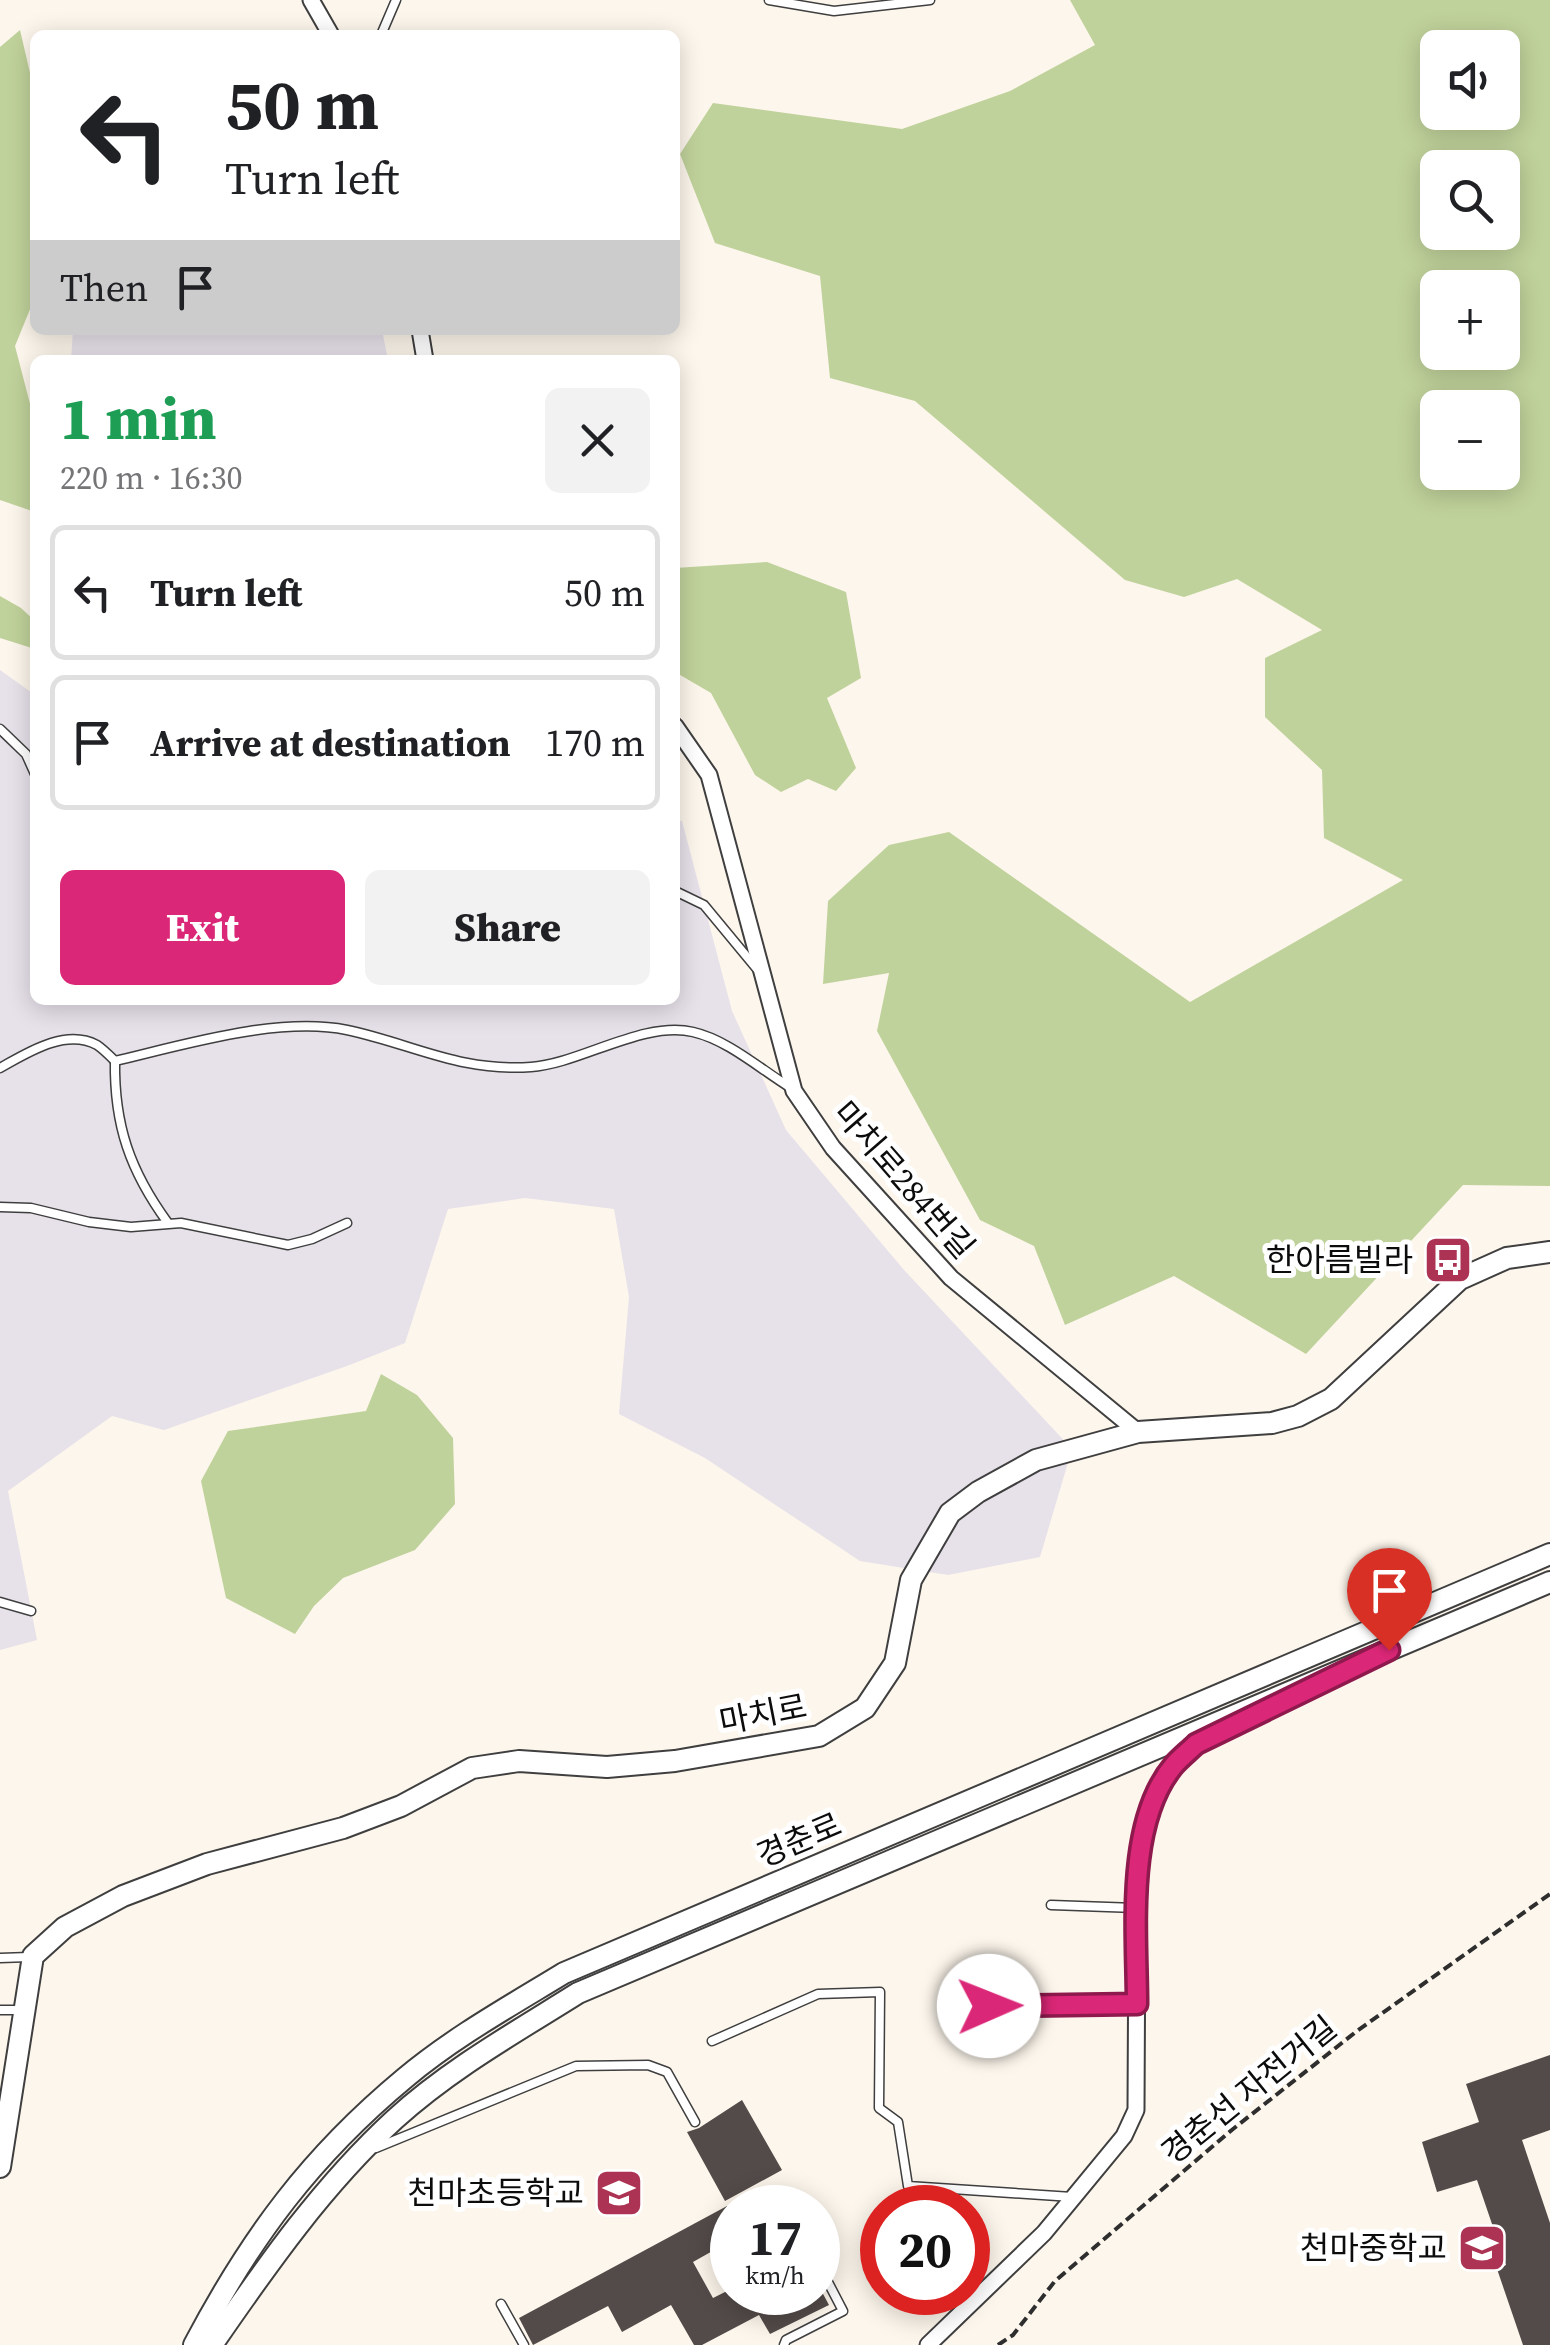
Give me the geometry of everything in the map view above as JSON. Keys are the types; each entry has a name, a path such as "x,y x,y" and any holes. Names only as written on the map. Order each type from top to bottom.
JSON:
{"street":[{"path":"311,0 327,30"},
{"name":"마치로284번길","path":"680,733 709,775 794,1091 844,1162 951,1278 1138,1432"},
{"name":"마치로","path":"33,1956 65,1927 123,1896 207,1864 343,1828 401,1806 472,1768 519,1760 607,1767 641,1764 819,1736 864,1708 895,1662 912,1580 950,1513 978,1492 1036,1460 1138,1432 1272,1422 1298,1416 1331,1399 1460,1279 1507,1258 1550,1252"},
{"name":"경춘로","path":"194,2345 232,2273 287,2196 345,2132 422,2065 564,1973 1550,1554"},
{"name":"경춘로","path":"212,2345 314,2204 396,2118 468,2063 578,1993 1550,1582"},
{"path":"928,2345 1044,2233 1124,2136 1136,2110 1137,1908 1142,1835 1154,1799 1173,1766 1196,1744 1389,1650"},
{"path":"0,2166 33,1956"}],"lane":[{"path":"382,30 396,0"},
{"path":"769,0 834,11 930,0"},
{"path":"0,729 30,763"},
{"path":"680,893 704,905 764,976"},
{"path":"115,1061 294,1025 346,1030 489,1069 537,1067 644,1035 688,1030 714,1038 794,1091"},
{"path":"0,1068 39,1046 72,1040 95,1044 115,1061 121,1134 147,1194 168,1222"},
{"path":"0,1207 31,1208 130,1227 168,1222 288,1244 312,1239 347,1223"},
{"path":"0,1602 31,1611"},
{"path":"1051,1905 1137,1908"},
{"path":"0,1958 33,1956"},
{"path":"712,2040 818,1994 880,1992 879,2108 898,2122 908,2186 1072,2197"},
{"path":"989,2006 1137,2004"},
{"path":"0,2010 23,2010"},
{"path":"362,2153 576,2066 648,2065 668,2072 695,2122"},
{"path":"501,2304 524,2345"},
{"path":"784,2345 786,2340 835,2315"}],"path":[{"name":"경춘선 자전거길","path":"998,2345 1013,2335 1055,2281 1233,2129 1343,2041 1550,1894"}],"shaded area":[{"path":"73,335 383,335 387,355 71,355"},
{"path":"0,670 30,691 30,1005 680,1005 682,821 732,1011 786,1130 904,1270 1072,1449 1040,1557 948,1575 860,1561 705,1458 619,1414 629,1297 614,1209 525,1198 448,1209 405,1343 164,1430 112,1416 8,1491 37,1640 0,1650"}],"green space":[{"path":"1070,0 1550,0 1550,1186 1463,1185 1306,1354 1174,1276 1065,1325 1034,1246 980,1220 877,1031 889,973 823,984 828,901 889,845 949,832 1190,1002 1403,880 1324,838 1322,770 1265,717 1265,658 1322,630 1237,579 1184,597 1125,580 915,401 830,378 820,276 715,243 680,154 713,103 902,129 1010,91 1095,45"},
{"path":"20,30 30,73 30,309 15,346 30,404 30,510 0,500 0,47"},
{"path":"767,562 846,592 861,678 827,698 856,768 836,791 808,779 781,792 755,775 711,693 680,675 680,568"},
{"path":"0,596 30,616 30,647 0,638"},
{"path":"381,1374 417,1395 453,1438 455,1504 415,1550 343,1578 314,1606 295,1634 226,1598 201,1481 228,1431 366,1411"}],"building":[{"path":"1550,2055 1550,2130 1522,2140 1550,2223 1550,2345 1523,2345 1497,2269 1506,2265 1477,2180 1437,2192 1422,2142 1479,2122 1466,2084"},
{"path":"742,2100 782,2170 754,2185 716,2185 687,2132"},
{"path":"710,2215 710,2252 693,2262 710,2293 710,2315 759,2315 702,2345 694,2345 671,2305 622,2332 608,2306 533,2345 519,2318"},
{"path":"759,2315 809,2315 770,2334"}],"place":[{"name":"한아름빌라","path":"1448,1260"},
{"name":"천마초등학교","path":"619,2193"},
{"name":"천마중학교","path":"1482,2248"}],"route":[{"path":"989,2006 1137,2004 1142,1835 1154,1799 1173,1766 1196,1744 1389,1650"}]}
